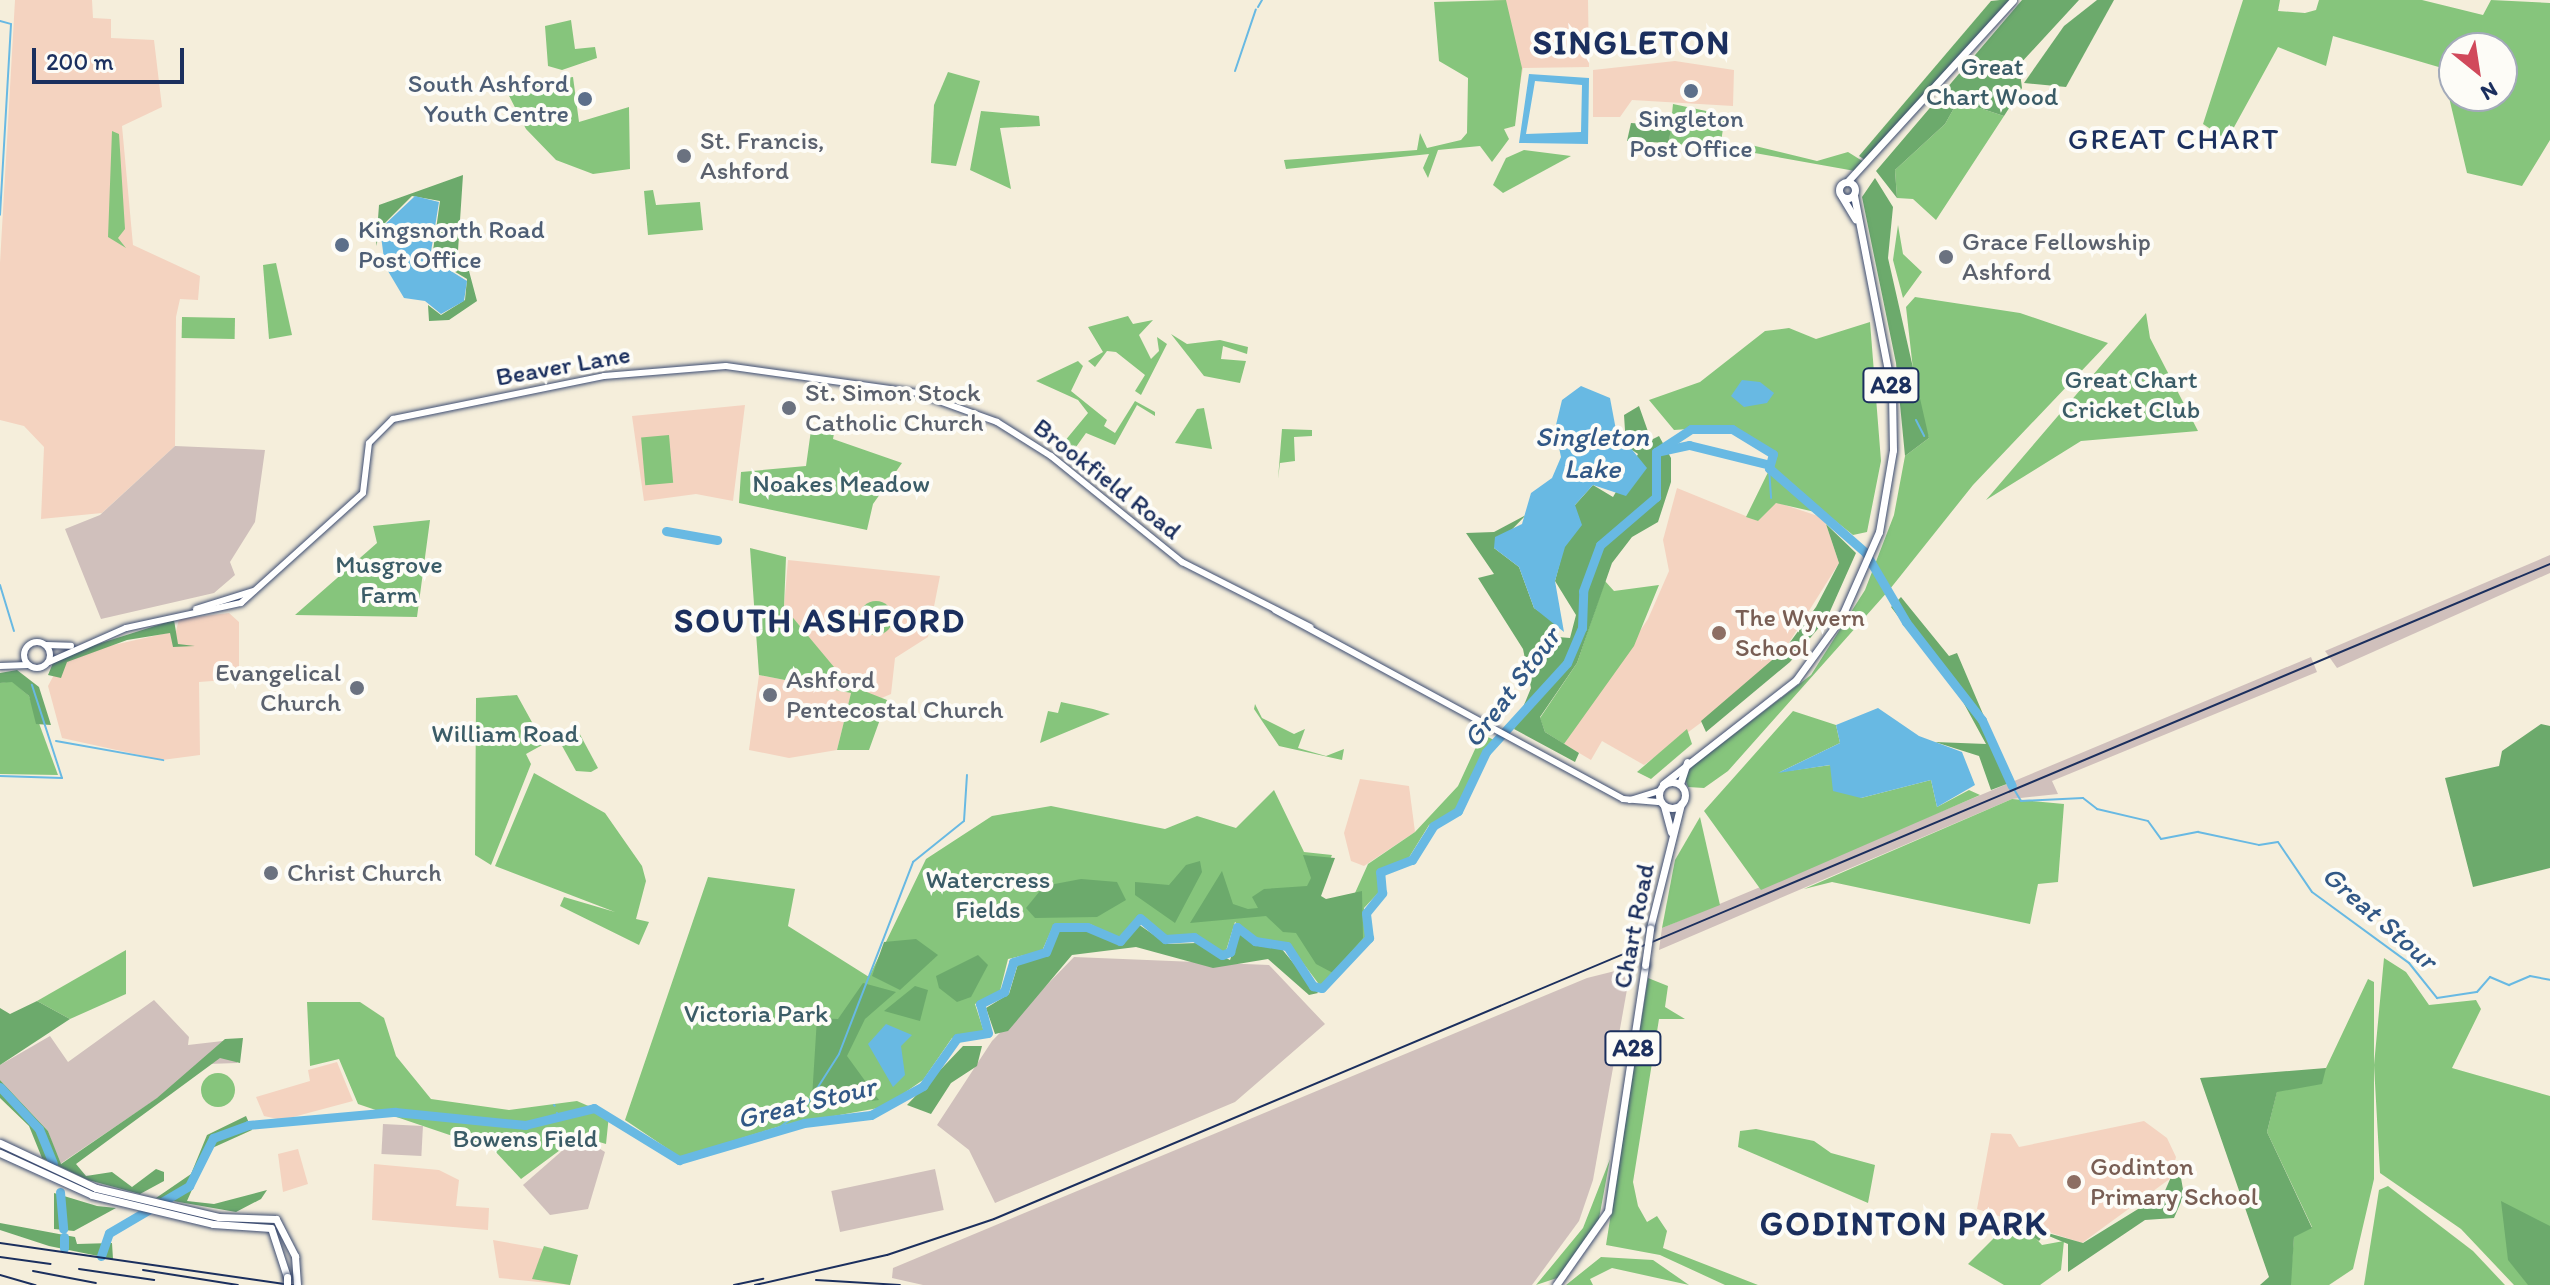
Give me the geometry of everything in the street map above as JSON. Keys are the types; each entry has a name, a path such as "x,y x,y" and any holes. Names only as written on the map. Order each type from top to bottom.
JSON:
{"main road":[{"name":"A28","path":"1847,182 1865,168 2013,0"},
{"name":"A28","path":"1661,787 1688,760 1740,730 1786,691 1825,643 1865,570 1872,551 1885,510 1893,420 1883,327 1856,221 1854,193 1865,168"},
{"path":"1847,182 1854,193 1842,197 1839,187 1847,182"},
{"name":"A28","path":"1842,197 1856,221"},
{"name":"Beaver Lane","path":"74,646 191,611 233,603 253,591 363,493 373,434 401,417 604,376 726,366 767,370"},
{"name":"Brookfield Road","path":"767,370 917,393 997,422 1039,446 1182,562 1310,627 1510,740 1623,799 1662,804"},
{"path":"46,645 49,662"},
{"path":"4,665 25,650 46,645 74,646"},
{"path":"4,665 49,662 74,646"},
{"path":"25,650 28,665"},
{"path":"1623,799 1680,784 1688,760"},
{"name":"Chart Road","path":"1556,1285 1608,1211 1650,928 1681,804 1680,784"},
{"name":"Chart Road","path":"1661,787 1671,842"},
{"path":"1662,804 1681,804"},
{"path":"0,1137 29,1159"},
{"path":"0,1143 94,1192 132,1197 170,1210"},
{"path":"0,1153 31,1171 123,1203 271,1222 283,1227 297,1282"},
{"path":"271,1222 287,1281"}],"shaded area":[{"path":"15,0 92,0 93,18 111,19 111,38 154,40 162,107 122,126 133,245 200,276 198,300 180,299 176,317 175,446 102,513 41,519 44,447 24,426 0,420 0,263"},
{"path":"1494,0 1588,0 1589,67 1523,68 1512,129"},
{"path":"1675,61 1734,70 1733,106 1632,100 1620,117 1593,117 1593,70"},
{"path":"745,405 733,501 696,494 644,501 632,416"},
{"path":"175,446 265,450 255,522 230,562 235,575 214,593 101,619 65,529 100,515"},
{"name":"The Wyvern School","path":"1677,488 1758,521 1776,502 1824,518 1839,563 1785,649 1714,713 1644,765 1602,741 1591,760 1564,744 1648,619 1669,571 1663,540"},
{"path":"2550,555 2550,573 2337,668 2325,651"},
{"path":"788,560 940,576 928,637 895,658 891,694 877,700 849,686 784,607"},
{"path":"229,613 239,622 239,679 199,682 200,755 162,760 62,738 48,686 64,656 176,631 179,619"},
{"path":"2311,657 2317,672 2052,781 2058,794 2012,799 1659,950 1662,928"},
{"path":"759,675 851,693 837,750 789,758 749,750"},
{"path":"1360,779 1409,786 1415,832 1364,866 1351,861 1344,833"},
{"path":"1074,957 1269,965 1325,1024 1235,1102 995,1203 969,1150 937,1125 992,1041"},
{"path":"1631,967 1593,1180 1579,1221 1532,1285 923,1285 892,1278 893,1268 1587,978"},
{"path":"154,1000 189,1037 188,1045 240,1039 237,1063 208,1064 60,1164 48,1131 0,1080 0,1065 50,1036 68,1062"},
{"path":"337,1062 353,1101 282,1120 264,1116 256,1097 310,1081 308,1070"},
{"name":"Godinton Primary School","path":"2144,1121 2167,1138 2176,1157 2171,1178 2082,1243 1977,1209 1991,1133 2011,1134 2019,1147"},
{"path":"383,1124 423,1126 421,1156 381,1154"},
{"path":"579,1136 605,1152 588,1209 550,1215 523,1185"},
{"path":"298,1149 308,1184 283,1192 278,1154"},
{"path":"374,1164 439,1170 459,1180 456,1206 489,1208 488,1230 372,1220"},
{"path":"935,1169 944,1210 840,1232 831,1191"},
{"path":"493,1240 578,1255 570,1285 499,1278"}],"green space":[{"path":"1506,0 1522,68 1515,126 1504,129 1509,139 1492,162 1480,146 1438,150 1428,178 1423,168 1429,154 1286,169 1284,160 1417,150 1420,133 1427,148 1461,140 1467,133 1468,78 1439,61 1434,2"},
{"path":"2009,0 1865,160 1859,156 1991,1"},
{"name":"Great Chart Wood","path":"2022,0 2079,0 2019,65 2022,88 2004,116 1958,101 1945,124 1895,170 1897,198 1876,171"},
{"name":"Great Chart Wood","path":"2097,0 2114,0 2066,87 2024,83 2064,26"},
{"path":"2243,0 2280,0 2278,11 2305,13 2316,10 2319,0 2422,0 2483,15 2491,0 2550,3 2550,140 2522,186 2467,173 2452,112 2518,112 2518,32 2438,32 2438,67 2333,36 2326,66 2278,47 2227,140 2203,124"},
{"path":"571,20 575,49 595,47 597,58 562,70 548,66 545,26"},
{"path":"948,72 980,81 956,166 931,163 934,105"},
{"path":"573,77 579,122 629,107 630,169 593,174 556,160 526,129 504,86"},
{"path":"1958,101 2004,116 1936,220 1913,199 1897,198 1895,170 1945,124"},
{"path":"1673,104 1725,115 1720,149 1669,143"},
{"path":"981,111 1039,116 1040,126 1000,128 1011,189 970,170"},
{"path":"1631,123 1671,126 1669,143 1627,141"},
{"path":"112,131 119,134 125,229 118,238 126,248 108,237"},
{"path":"1751,145 1817,161 1848,152 1864,162 1855,171 1749,152 1747,161 1744,156"},
{"path":"1524,150 1571,156 1503,193 1493,185 1506,158"},
{"path":"463,175 457,266 469,271 477,301 449,320 429,321 428,305 441,315 465,300 467,279 432,258 440,201 412,196 382,226 376,246 379,205"},
{"path":"1875,178 1893,207 1888,258 1929,438 1905,456 1896,363 1862,197"},
{"path":"653,190 656,205 700,202 703,230 648,235 644,191"},
{"path":"1898,225 1903,254 1922,272 1903,298 1893,260"},
{"path":"276,263 292,335 269,339 263,265"},
{"path":"1915,297 2020,313 2108,343 1973,485 1890,589 1728,771 1704,788 1688,787 1684,776 1694,765 1811,675 1865,590 1894,515 1905,456 1929,438 1917,405 1906,307"},
{"name":"Great Chart Cricket Club","path":"2146,313 2150,338 2198,431 2081,441 1986,500"},
{"path":"1128,316 1133,324 1153,320 1139,335 1151,359 1159,351 1157,337 1167,344 1141,395 1135,391 1145,375 1116,352 1107,351 1095,367 1088,361 1103,352 1088,327"},
{"path":"182,317 235,318 235,339 182,338"},
{"path":"1870,322 1881,461 1867,532 1853,535 1828,515 1776,503 1758,521 1746,517 1777,454 1731,426 1674,430 1649,400 1700,382 1765,331 1789,328 1816,339"},
{"path":"1171,334 1187,344 1220,340 1248,347 1247,354 1223,346 1221,359 1246,361 1240,383 1204,376"},
{"path":"1078,361 1083,366 1071,391 1107,420 1104,426 1115,433 1135,401 1155,412 1155,416 1137,405 1115,445 1086,433 1071,454 1064,442 1088,413 1078,400 1036,381"},
{"path":"1639,406 1651,440 1659,436 1671,458 1671,482 1658,522 1632,537 1612,563 1577,663 1540,717 1545,732 1579,753 1575,762 1514,729 1531,688 1523,649 1478,578 1494,574 1466,533 1494,532 1526,515 1494,548 1519,567 1534,608 1554,621 1558,637 1570,638 1576,615 1555,581 1575,505 1593,485 1613,497 1638,454 1626,446 1624,415"},
{"path":"1204,408 1212,449 1175,443 1197,409"},
{"name":"Noakes Meadow","path":"835,428 833,439 902,463 873,504 867,530 739,503 741,472 806,466 811,430"},
{"path":"1282,429 1312,430 1312,436 1294,437 1295,461 1280,463 1278,479"},
{"path":"669,435 673,483 645,485 641,437"},
{"name":"Musgrove Farm","path":"430,520 417,617 295,615 377,543 373,526"},
{"path":"1826,524 1856,553 1827,618 1790,662 1706,732 1701,721 1785,649 1816,607 1839,563"},
{"path":"750,548 786,557 784,607 849,685 887,700 869,750 837,750 851,693 759,675"},
{"path":"1605,581 1614,591 1659,585 1634,646 1564,744 1545,732 1540,718 1577,663"},
{"path":"1901,597 1949,656 1957,653 2012,782 1991,790 1979,756 1935,742 1986,744 1962,700 1891,607"},
{"path":"876,601 888,606 893,618 888,630 876,635 864,630 859,618 864,606"},
{"path":"174,620 178,644 195,646 173,647 170,633 127,640 67,662 61,678 48,675 53,663 82,649"},
{"path":"17,670 39,687 51,725 36,724 29,696 12,682 0,683 0,673"},
{"path":"12,681 29,696 58,775 0,774 0,683"},
{"name":"William Road","path":"517,695 544,744 526,754 531,764 491,865 475,855 476,698"},
{"path":"1061,702 1110,714 1040,743 1048,711 1058,713"},
{"path":"1255,704 1262,718 1294,734 1305,729 1298,748 1326,756 1344,749 1342,760 1279,746 1254,709"},
{"path":"1793,711 1836,725 1840,743 1780,772 1831,765 1861,798 1931,780 1937,807 1969,790 1980,795 1761,890 1704,811"},
{"path":"2541,724 2550,726 2550,868 2473,887 2445,778 2499,766 2502,751"},
{"path":"576,727 598,768 591,772 576,771 561,744"},
{"path":"1687,729 1692,744 1651,779 1637,772"},
{"name":"Watercress Fields","path":"1482,734 1494,740 1457,809 1429,825 1408,859 1378,870 1379,892 1364,908 1366,938 1321,987 1288,943 1254,938 1235,922 1225,954 1193,934 1164,936 1139,915 1119,938 1090,924 1054,924 1042,951 1008,959 1000,991 975,1004 984,1032 952,1038 923,1080 884,1107 784,1125 680,1157 625,1120 708,877 795,889 788,926 869,977 926,859 992,816 1051,806 1165,829 1197,816 1236,828 1274,790 1304,852 1332,855 1309,907 1342,922 1368,864 1415,832 1458,786"},
{"path":"534,773 605,813 642,866 646,881 636,919 649,922 639,945 560,906 564,897 615,912 495,866"},
{"path":"2012,799 2064,804 2058,882 2038,884 2030,924 1832,882 1804,889"},
{"path":"1700,817 1720,905 1662,928 1675,860"},
{"path":"1303,855 1335,858 1321,896 1326,899 1362,891 1363,938 1333,973 1316,964 1296,933 1283,932 1266,916 1190,923 1222,871 1233,904 1248,909 1258,908 1252,897 1264,889 1307,886 1311,878"},
{"path":"1200,861 1202,872 1175,923 1135,895 1135,882 1169,885 1186,865"},
{"path":"1081,879 1117,882 1126,900 1097,917 1035,918 1026,908 1044,886"},
{"path":"1138,924 1167,944 1197,943 1230,960 1239,934 1258,946 1281,948 1318,993 1309,995 1268,959 1213,968 1136,947 1072,955 1008,1031 995,1034 986,1008 1009,994 1018,964 1050,954 1055,932 1086,930 1123,944"},
{"path":"916,939 938,955 900,990 872,976 884,942"},
{"path":"126,950 126,994 70,1019 37,1001"},
{"path":"978,955 988,965 971,997 957,1002 939,988 936,976"},
{"path":"2384,958 2406,972 2429,1005 2476,1000 2481,1009 2452,1068 2550,1096 2550,1285 2514,1285 2461,1229 2380,1173 2374,1065"},
{"path":"1648,978 1668,986 1665,1007 1685,1019 1659,1019 1633,1182 1638,1206 1647,1222 1657,1216 1667,1231 1663,1248 1758,1285 1725,1285 1660,1255 1606,1245"},
{"path":"2368,979 2374,982 2374,1179 2353,1269 2329,1285 2290,1285 2294,1236 2312,1227 2267,1132 2277,1091 2326,1068"},
{"path":"863,983 896,992 865,1019 847,1056 879,1100 819,1107 812,1098 817,1018 838,1019"},
{"path":"915,986 928,990 920,1021 884,1011"},
{"path":"37,1001 70,1019 0,1065 0,1008 10,1014"},
{"name":"Bowens Field","path":"307,1002 360,1002 384,1018 396,1056 431,1099 509,1110 577,1101 609,1115 606,1144 579,1136 521,1179 494,1150 358,1104 339,1059 310,1066"},
{"path":"243,1038 240,1063 220,1058 76,1164 86,1176 112,1172 132,1187 156,1169 164,1172 164,1181 140,1194 88,1180 42,1158 29,1126 0,1098 0,1080 48,1131 61,1164 157,1098 225,1039"},
{"path":"963,1046 982,1046 977,1066 951,1083 931,1114 907,1105"},
{"path":"2326,1068 2322,1084 2277,1092 2267,1132 2312,1228 2294,1237 2291,1285 2260,1285 2269,1277 2200,1078"},
{"path":"218,1073 230,1078 235,1090 230,1102 218,1107 206,1102 201,1090 206,1078"},
{"path":"246,1116 252,1130 210,1149 187,1201 214,1204 267,1190 261,1199 236,1212 156,1198 191,1174 207,1135"},
{"path":"1756,1129 1814,1141 1831,1153 1875,1165 1868,1203 1738,1147 1740,1131"},
{"path":"1610,1159 1598,1224 1560,1277 1536,1285 1583,1228"},
{"path":"2178,1161 2184,1195 2174,1218 2145,1220 2068,1272 2068,1244 2044,1234 2039,1241 2016,1224 2083,1243 2164,1193"},
{"path":"2388,1186 2473,1251 2505,1285 2364,1285 2379,1190"},
{"path":"54,1193 97,1206 116,1208 74,1231 54,1229"},
{"path":"2501,1201 2550,1226 2550,1285 2528,1285 2508,1260"},
{"path":"0,1223 75,1237 77,1244 112,1243 113,1259 49,1246 0,1230"},
{"path":"2006,1226 2030,1232 2042,1245 2064,1241 2061,1270 2040,1285 2004,1285 1968,1264"},
{"path":"544,1246 578,1255 570,1285 532,1279"},
{"path":"1601,1257 1653,1260 1689,1285 1612,1268 1590,1279 1593,1285 1566,1285"}],"water":[{"path":"1529,74 1589,78 1588,144 1519,143","holes":["1535,81 1582,85 1581,132 1526,134"]},
{"path":"415,196 439,202 430,258 467,281 464,301 441,314 425,301 404,298 385,266 380,229"},
{"path":"1742,380 1760,382 1774,393 1767,403 1744,407 1731,396"},
{"name":"Singleton Lake","path":"1581,386 1610,398 1616,430 1647,468 1626,496 1593,485 1575,505 1582,525 1565,547 1555,581 1564,632 1534,608 1519,567 1494,548 1495,537 1522,524 1531,493 1552,478 1561,457 1555,429 1562,400"},
{"path":"1878,708 1919,736 1962,752 1975,785 1937,807 1931,780 1861,798 1833,791 1830,765 1778,773 1840,743 1836,725"},
{"path":"886,1024 912,1035 901,1046 905,1075 893,1087 868,1044"}],"waterway":[{"path":"1258,7 1262,0"},
{"path":"1235,71 1256,9"},
{"path":"0,21 11,24 0,215"},
{"path":"1916,420 1924,436"},
{"name":"Great Stour","path":"101,1256 109,1233 189,1186 213,1138 248,1125 395,1112 525,1125 594,1108 679,1160 804,1123 871,1115 923,1086 957,1038 988,1033 980,1004 1004,992 1013,962 1046,952 1056,927 1087,927 1120,941 1140,918 1165,939 1194,937 1222,955 1230,952 1237,927 1255,941 1287,946 1313,986 1322,988 1369,938 1366,913 1382,893 1380,872 1412,860 1433,826 1458,811 1486,752 1567,663 1582,628 1583,591 1600,545 1656,497 1656,452 1691,429 1732,429 1773,454 1769,468 1865,552 1906,622 1982,720 2012,786"},
{"path":"1656,452 1689,445 1766,464"},
{"path":"1769,468 1771,498"},
{"path":"666,531 717,540"},
{"path":"0,585 14,631"},
{"path":"0,776 62,778 32,685"},
{"path":"56,741 163,760"},
{"path":"776,1130 804,1109 839,1054 913,862 964,821 967,775"},
{"name":"Great Stour","path":"2012,786 2021,801 2083,798 2097,809 2148,821 2161,839 2198,832 2259,845 2278,842 2312,892 2409,963 2437,998 2477,992 2490,977 2509,985 2530,976 2550,980"},
{"path":"0,1087 39,1129 53,1163"},
{"path":"60,1192 63,1229"},
{"path":"64,1237 64,1248"}],"railway":[{"path":"755,1285 887,1255 994,1219 2550,564"},
{"path":"0,1243 293,1285"},
{"path":"0,1257 51,1264"},
{"path":"79,1269 154,1280"},
{"path":"143,1270 238,1285"},
{"path":"33,1271 96,1283"},
{"path":"0,1275 36,1285"},
{"path":"734,1285 763,1279"},
{"path":"816,1280 900,1285"}],"place":[{"name":"Singleton Post Office","path":"1691,91"},
{"name":"South Ashford Youth Centre","path":"585,99"},
{"name":"St. Francis, Ashford","path":"684,156"},
{"name":"Kingsnorth Road Post Office","path":"342,245"},
{"name":"Grace Fellowship Ashford","path":"1946,257"},
{"name":"St. Simon Stock Catholic Church","path":"789,408"},
{"name":"The Wyvern School","path":"1719,633"},
{"name":"Evangelical Church","path":"357,688"},
{"name":"Ashford Pentecostal Church","path":"770,695"},
{"name":"Christ Church","path":"271,873"},
{"name":"Godinton Primary School","path":"2074,1182"}],"district":[{"name":"SINGLETON","path":"1632,43"},
{"name":"GREAT CHART","path":"2174,139"},
{"name":"SOUTH ASHFORD","path":"820,621"},
{"name":"GODINTON PARK","path":"1904,1224"}],"park label":[{"name":"Victoria Park","path":"756,1014"}]}
